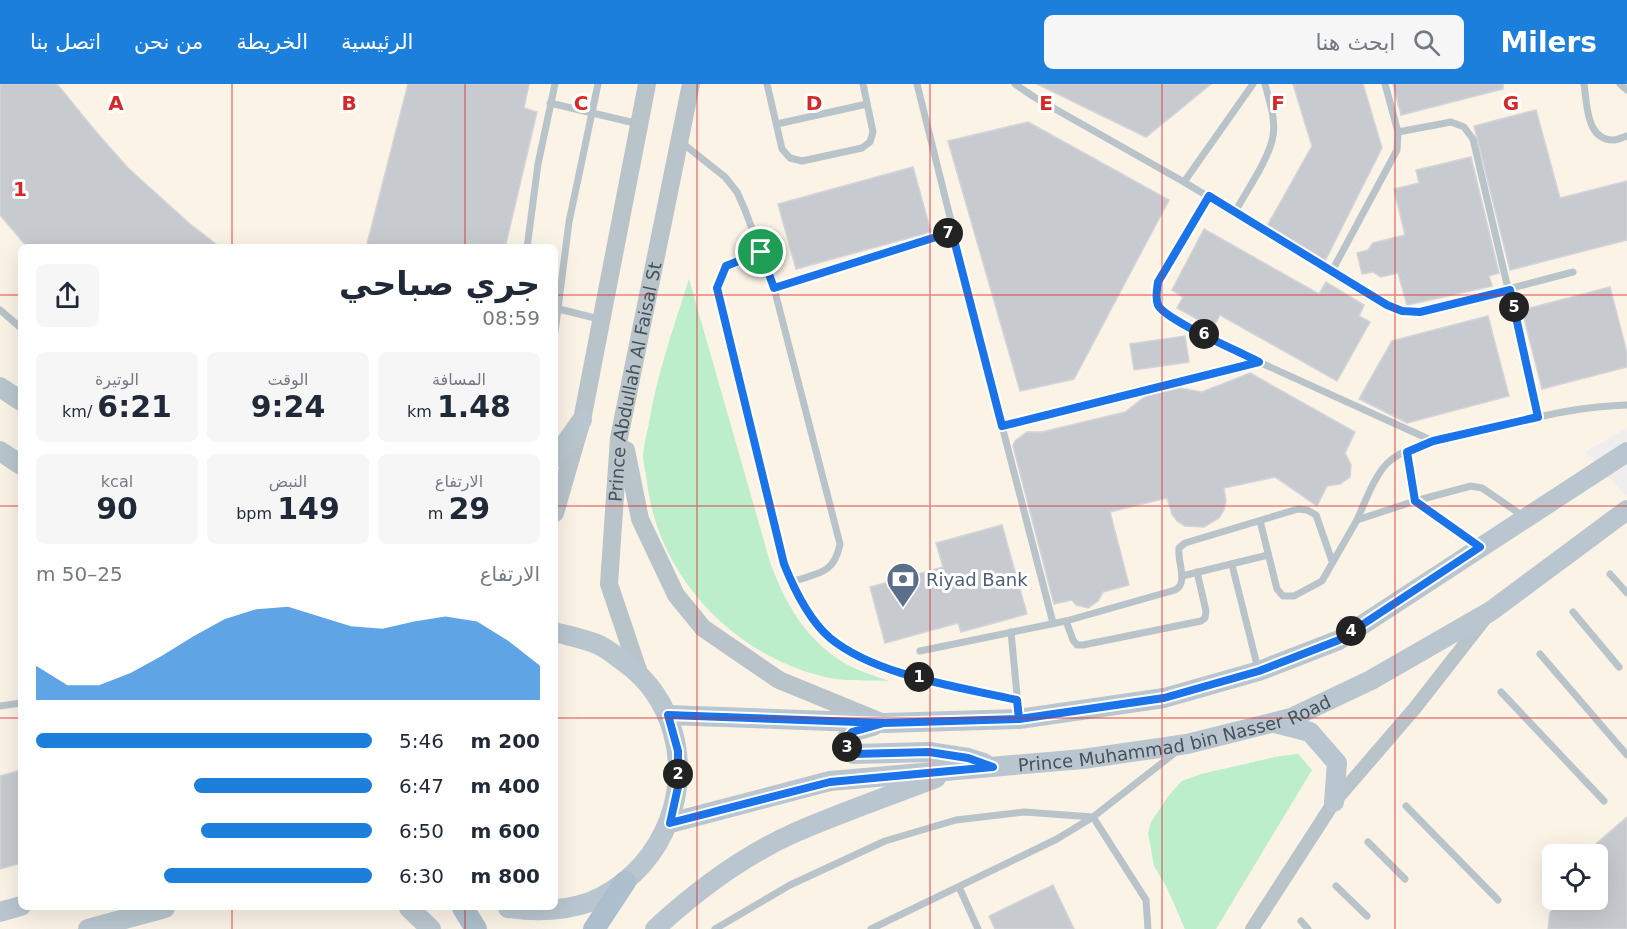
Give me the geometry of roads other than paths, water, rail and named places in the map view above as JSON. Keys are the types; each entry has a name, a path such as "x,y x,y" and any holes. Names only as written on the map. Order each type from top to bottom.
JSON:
{"main road":[{"path":"0,387 18,399"},
{"path":"558,454 582,420"},
{"path":"0,451 18,463"},
{"name":"Prince Muhammad bin Nasser Road","path":"668,715 884,723 1018,709 1164,698 1259,671 1339,640 1627,452"},
{"name":"Prince Muhammad bin Nasser Road","path":"670,823 830,782 1083,759 1187,744 1291,718 1371,680 1491,611 1627,511"},
{"path":"558,633 600,645 639,673 655,693 668,715 678,751 678,787 670,823 651,855 625,882 594,929"},
{"path":"1272,722 1310,732 1337,764 1334,802"},
{"path":"884,723 852,732 847,738 847,749 854,754 929,752 968,758 993,767"},
{"path":"655,929 684,902 735,865 793,833 957,770"},
{"path":"558,908 589,902 625,882"},
{"path":"0,912 18,907"},
{"path":"88,929 158,910"},
{"path":"411,910 431,929"},
{"path":"464,910 476,929"}],"street":[{"path":"558,503 582,420 647,84"},
{"name":"Prince Abdullah Al Faisal St","path":"639,673 609,584 622,427 679,141 695,85"},
{"path":"622,427 633,493 640,519 676,596 703,628 779,681 884,723"},
{"path":"1252,929 1334,802 1415,708 1491,611"}],"lane":[{"path":"528,244 538,164 555,84"},
{"path":"558,296 569,222 598,84"},
{"path":"767,84 782,149 790,158 802,161 862,148 870,142 873,132 863,84"},
{"path":"917,84 952,232 1053,624"},
{"path":"1015,84 1209,196 1387,305 1402,311 1420,312 1573,272"},
{"path":"1184,182 1253,84"},
{"path":"1235,212 1269,150 1274,135 1265,84"},
{"path":"1332,271 1397,150 1398,132 1385,84"},
{"path":"1584,84 1591,126 1599,136 1612,140 1627,136"},
{"path":"1620,84 1627,90"},
{"path":"550,103 639,124"},
{"path":"777,124 867,104"},
{"path":"1398,132 1451,122 1464,128 1473,140 1538,417"},
{"path":"679,141 725,177 737,192 761,252 774,288 840,544 837,557 830,569 791,582"},
{"path":"1209,196 1158,282 1156,298 1159,308 1174,319 1259,362 1433,441"},
{"path":"774,288 952,232"},
{"path":"761,252 726,266 717,288 784,564 791,582 813,619 829,638 854,654 891,670 1018,709 1011,632"},
{"path":"558,309 602,319"},
{"path":"0,310 18,325"},
{"path":"1002,426 1259,362"},
{"path":"1260,521 1276,589 1283,596 1294,596 1322,581 1357,519 1379,472 1391,460 1433,441 1588,406 1627,405"},
{"path":"1407,452 1415,501 1480,547"},
{"path":"1357,519 1471,486 1482,488 1525,518"},
{"path":"920,651 1066,621 1175,590 1183,583 1178,557 1179,548 1185,543 1298,509 1307,510 1316,515 1332,561"},
{"path":"1182,576 1268,555"},
{"path":"1232,565 1259,671"},
{"path":"1066,621 1077,645 1201,621 1205,618 1206,611 1197,572"},
{"path":"1610,574 1627,592"},
{"path":"1573,612 1618,667"},
{"path":"1540,654 1627,755"},
{"path":"1501,692 1604,801"},
{"path":"0,706 18,703"},
{"path":"871,929 1057,839 1093,817 1187,744"},
{"path":"1406,806 1498,900"},
{"path":"715,929 790,885 895,838 956,820 1024,812 1093,817"},
{"path":"1093,817 1146,900 1149,929"},
{"path":"1368,842 1405,879"},
{"path":"1336,886 1367,916"},
{"path":"959,887 978,929"},
{"path":"1301,921 1308,929"}],"place":[{"name":"Riyad Bank","path":"903,608"}]}
